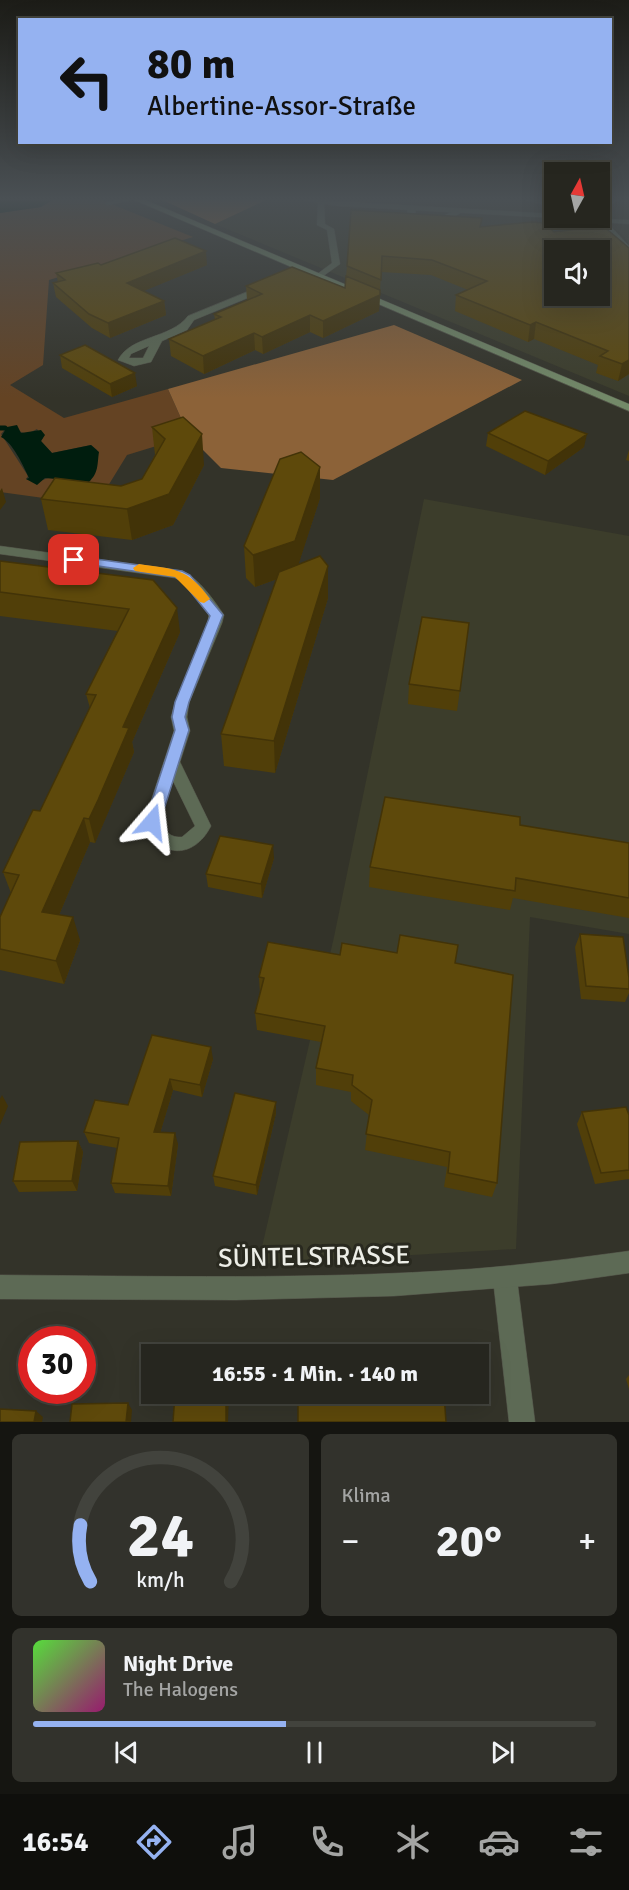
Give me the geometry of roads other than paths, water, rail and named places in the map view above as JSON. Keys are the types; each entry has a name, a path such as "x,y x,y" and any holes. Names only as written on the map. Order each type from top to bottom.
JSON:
{"main road":[{"path":"292,265 629,408"}],"street":[{"path":"157,340 184,328 191,318 305,271"},
{"path":"0,550 178,574 186,578 214,610 217,615 215,623 182,702 178,717 182,730 172,762"},
{"name":"SÜNTELSTRASSE","path":"0,1287 257,1288 505,1279 546,1276 629,1262"},
{"path":"505,1279 522,1422"}],"lane":[{"path":"319,277 334,265"}],"waterway":[{"path":"0,428 5,428"}]}
